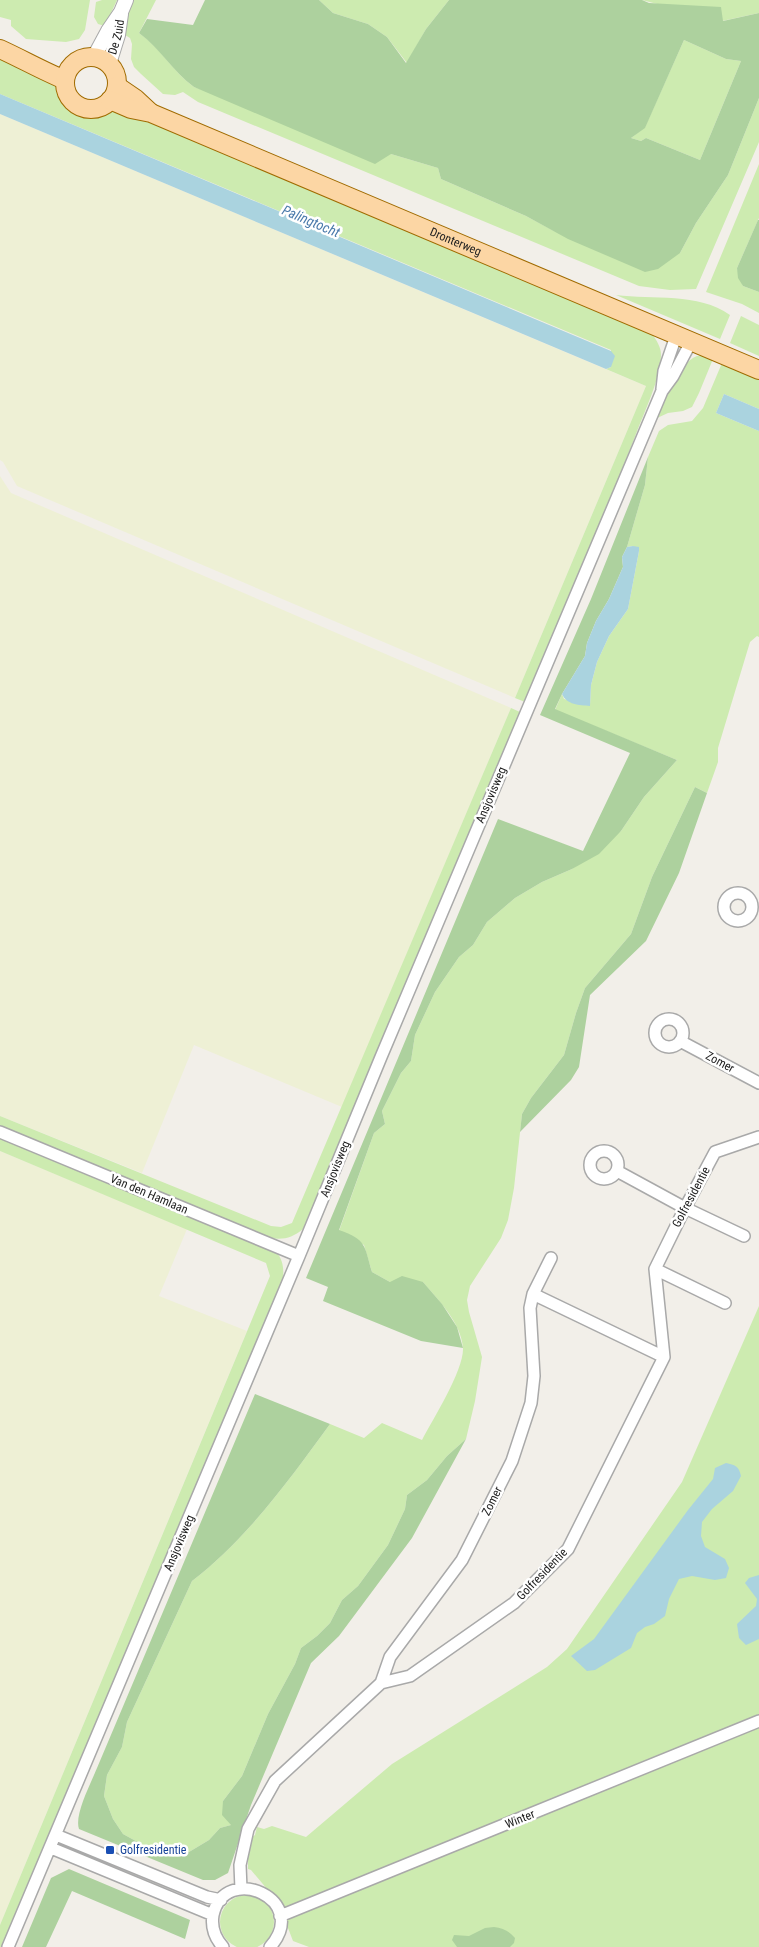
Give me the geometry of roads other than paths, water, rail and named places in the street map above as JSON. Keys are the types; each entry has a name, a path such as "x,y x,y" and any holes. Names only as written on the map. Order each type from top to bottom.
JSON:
{"main road":[{"path":"0,50 24,60 46,61 67,73"},
{"path":"81,58 102,60 115,74 114,93 96,108 80,107 68,96 67,73 81,58"},
{"name":"Dronterweg","path":"114,93 136,99 151,113 759,370"}],"street":[{"name":"De Zuid","path":"102,60 108,30 123,6"},
{"name":"Ansjovisweg","path":"662,391 664,371 684,339"},
{"name":"Ansjovisweg","path":"8,1947 299,1256 384,1048 662,391 674,376 684,339"},
{"name":"Zomer","path":"680,1041 759,1082"},
{"name":"Van den Hamlaan","path":"0,1132 299,1256"},
{"name":"Golfresidentie","path":"655,1268 684,1208 716,1152 759,1137"},
{"path":"617,1171 684,1208 744,1236"},
{"name":"Zomer","path":"381,1683 390,1657 462,1560 512,1461 531,1403 534,1376 530,1308 533,1294 551,1258"},
{"path":"655,1268 725,1303"},
{"path":"655,1268 664,1357"},
{"path":"533,1294 664,1357"},
{"name":"Golfresidentie","path":"241,1889 240,1866 248,1829 275,1781 381,1683 410,1676 514,1603 568,1549 664,1357"},
{"name":"Winter","path":"280,1916 759,1721"},
{"path":"56,1835 207,1897 221,1900"},
{"path":"51,1848 213,1915"},
{"path":"224,1947 215,1934 213,1915 221,1900 241,1889 254,1889 266,1895 276,1904 280,1916 280,1930 276,1945"}],"water":[{"path":"0,94 611,351 615,356 611,367 606,369 0,114"},
{"path":"724,394 759,409 759,431 716,413"},
{"path":"627,547 639,547 639,551 628,609 609,636 597,662 591,685 590,706 578,705 564,698 562,694 585,656 587,643 596,621 609,599 623,567 622,557"},
{"path":"726,1463 736,1466 741,1476 733,1491 712,1509 702,1522 701,1536 705,1547 725,1559 729,1568 726,1578 715,1580 692,1576 679,1579 669,1599 665,1616 637,1633 631,1648 595,1670 587,1671 571,1656 594,1639 688,1510 713,1479 715,1468"},
{"path":"759,1575 759,1639 746,1645 739,1638 737,1624 756,1606 757,1599 745,1583 749,1578"}],"place":[{"name":"Golfresidentie","path":"110,1850"}],"water label":[{"name":"Palingtocht","path":"311,221"}]}
